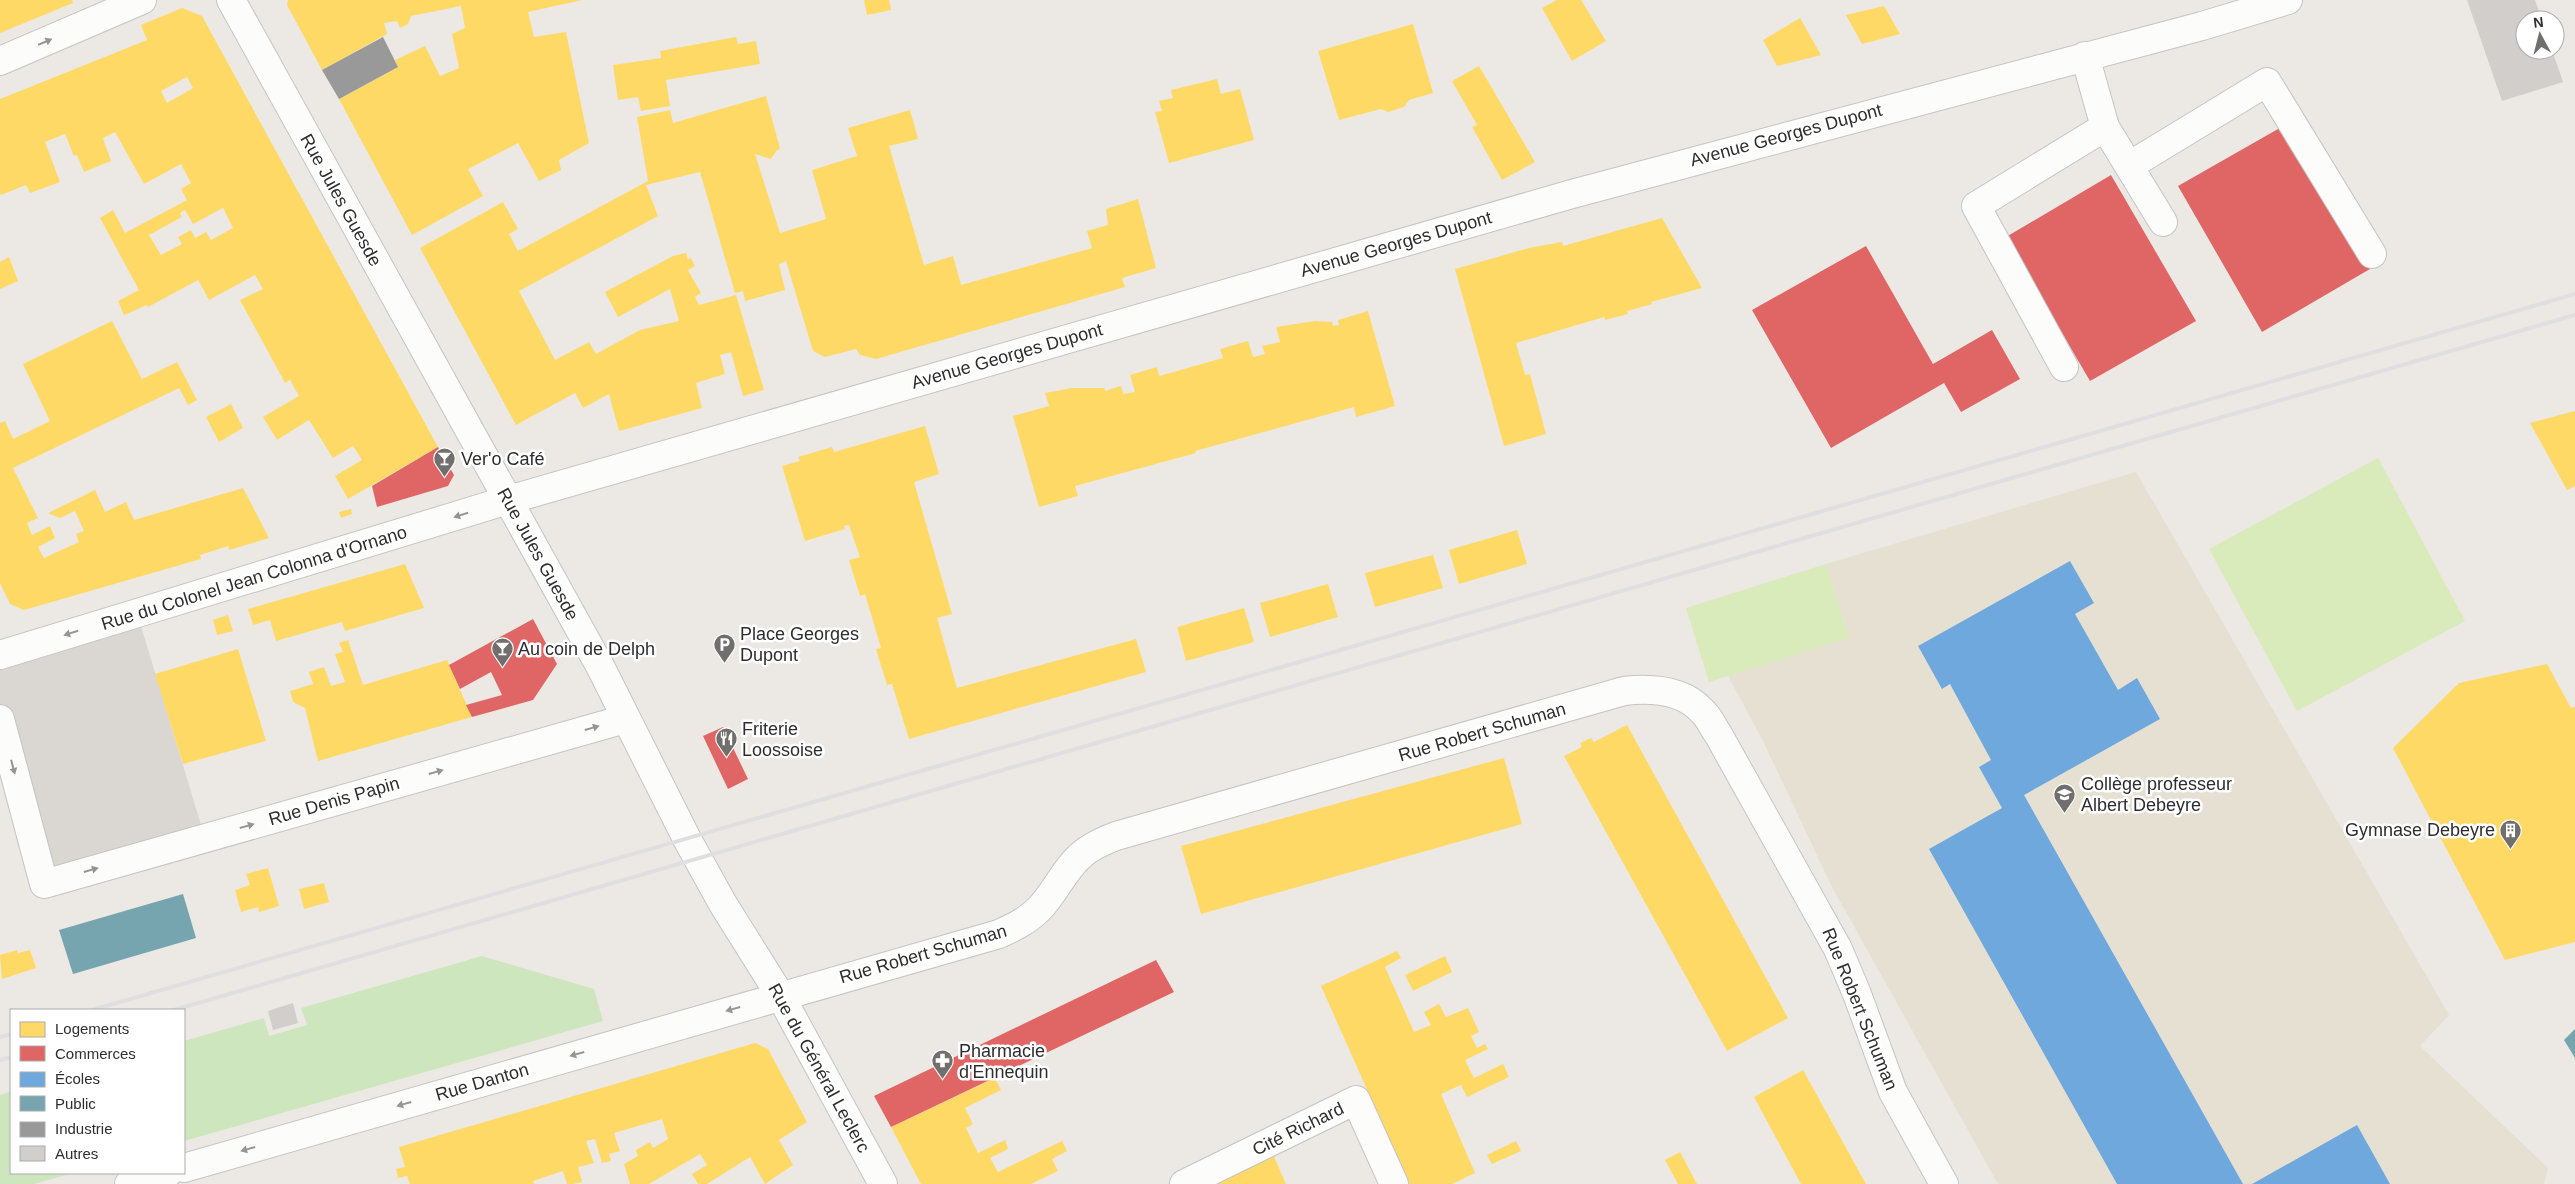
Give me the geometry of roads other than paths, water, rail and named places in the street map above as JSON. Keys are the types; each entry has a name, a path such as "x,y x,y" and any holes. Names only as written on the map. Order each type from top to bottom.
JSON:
{"street":[{"path":"0,61 142,0"},
{"name":"Rue Jules Guesde","path":"230,0 600,666 624,719 722,904 754,952"},
{"name":"Avenue Georges Dupont","path":"508,500 1572,194 2202,26 2288,0"},
{"path":"2085,56 2105,127 2163,222"},
{"path":"2129,166 2267,82 2372,254"},
{"path":"2064,367 1976,206 2105,127"},
{"name":"Rue du Colonel Jean Colonna d'Ornano","path":"0,655 508,500"},
{"name":"Rue Robert Schuman","path":"780,996 999,934 1021,924 1040,908 1065,872 1080,856 1098,844 1116,836 1624,692 1644,689 1666,691 1687,699 1702,711 1718,734 1818,910 1857,994 1893,1092 1944,1184"},
{"name":"Rue Denis Papin","path":"0,719 44,884 624,719"},
{"name":"Rue du Général Leclerc","path":"754,952 883,1184"},
{"name":"Rue Danton","path":"185,1168 780,996"},
{"name":"Cité Richard","path":"1184,1184 1356,1100 1394,1184"},
{"path":"129,1184 164,1174"}],"railway":[{"path":"95,1009 2575,294"},
{"path":"177,1009 2575,315"},
{"path":"0,1037 10,1034"},
{"path":"0,1060 10,1057"}],"place":[{"name":"Ver'o Café","path":"445,478"},
{"name":"Place Georges Dupont","path":"724,663"},
{"name":"Au coin de Delph","path":"502,668"},
{"name":"Friterie Loossoise","path":"726,758"},
{"name":"Collège professeur Albert Debeyre","path":"2065,813"},
{"name":"Gymnase Debeyre","path":"2511,849"},
{"name":"Pharmacie d'Ennequin","path":"943,1080"}]}
